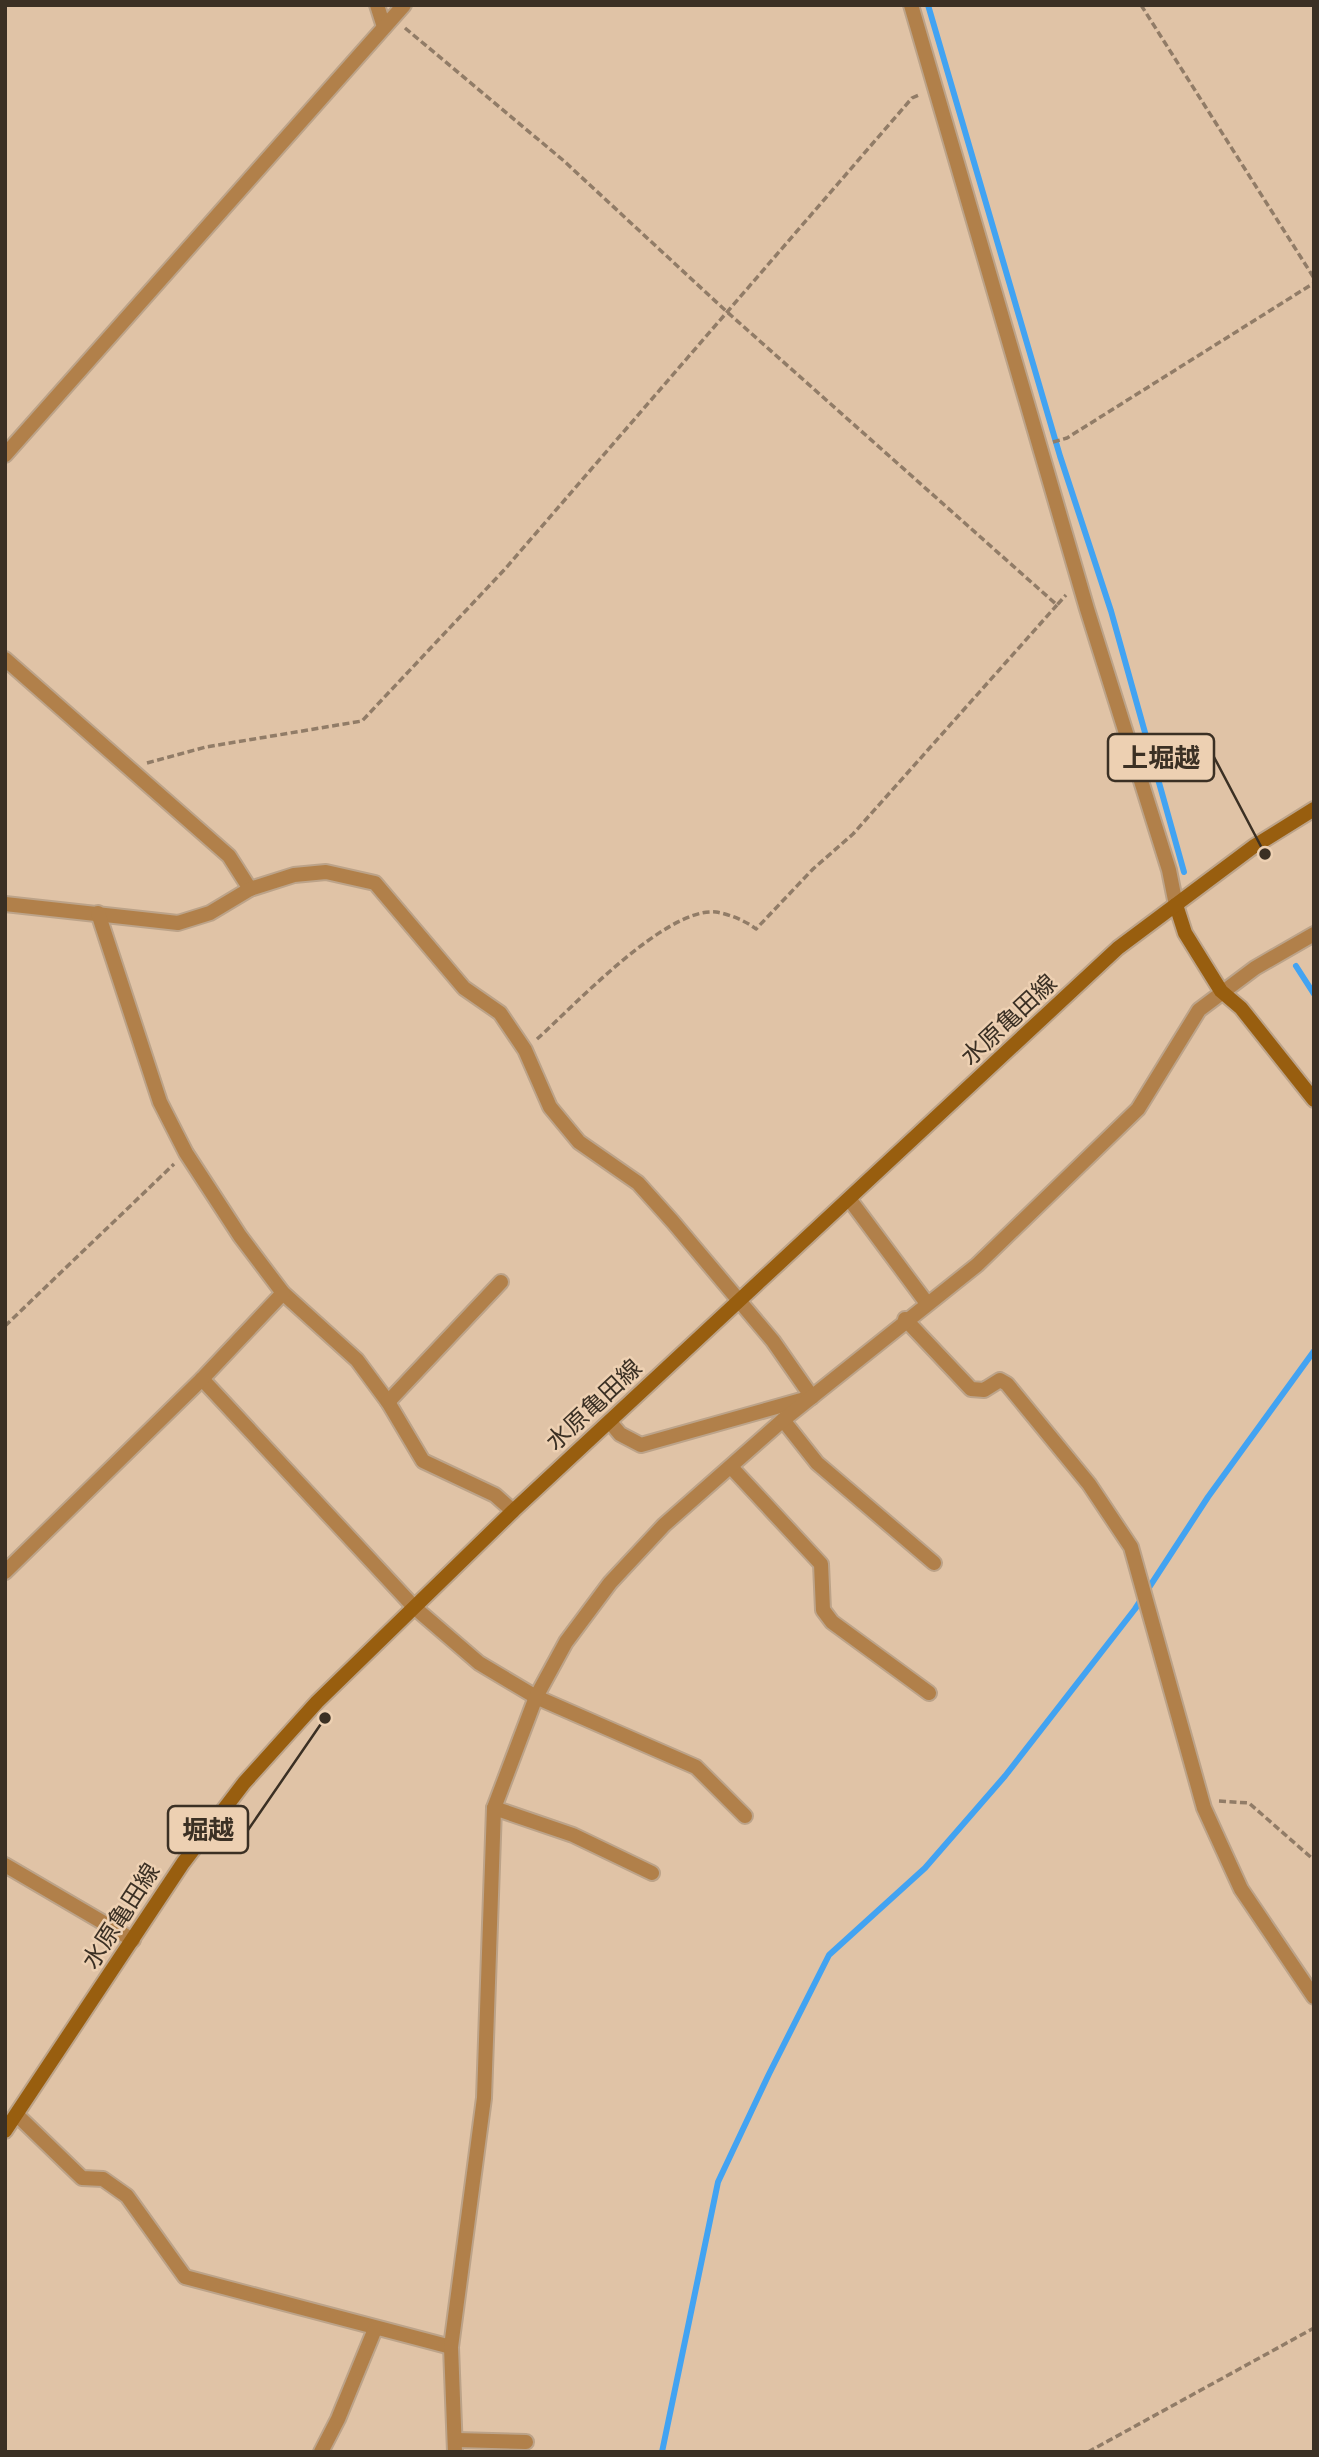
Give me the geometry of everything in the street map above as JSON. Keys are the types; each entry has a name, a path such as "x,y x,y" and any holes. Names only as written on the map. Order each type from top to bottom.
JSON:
{"main road":[{"name":"水原亀田線","path":"5,2131 183,1863 244,1783 317,1702 513,1511 1118,948 1253,847 1314,809"},
{"path":"1176,905 1185,933 1221,991 1241,1008 1314,1100"}],"street":[{"path":"377,5 388,23"},
{"path":"5,455 404,5"},
{"path":"911,5 1079,582 1169,870 1176,905"},
{"path":"5,659 229,856 250,888"},
{"path":"5,904 178,923 210,913 250,888 294,875 326,872 375,883 464,988 500,1013 525,1050 550,1107 579,1142 638,1183 739,1300 812,1397"},
{"path":"99,913 160,1102 186,1153 240,1236 283,1293 357,1360 388,1402 423,1461 495,1495 513,1511"},
{"path":"526,2442 456,2446 451,2347 484,2098 494,1808 536,1698 566,1643 610,1583 664,1525 783,1420 926,1302 976,1265 1138,1109 1199,1010 1255,968 1314,934"},
{"path":"850,1200 926,1302"},
{"path":"388,1402 501,1282"},
{"path":"5,1572 202,1379 283,1293"},
{"path":"905,1319 971,1390 984,1390 1000,1380 1007,1384 1089,1484 1131,1547 1204,1808 1241,1889 1314,1997"},
{"path":"202,1379 414,1607 479,1663 536,1698 696,1767 745,1816"},
{"path":"610,1422 620,1434 641,1445 812,1397"},
{"path":"783,1420 817,1463 934,1563"},
{"path":"730,1467 821,1564 823,1610 832,1622 929,1693"},
{"path":"494,1808 573,1835 652,1873"},
{"path":"5,1865 133,1940"},
{"path":"17,2116 82,2178 103,2179 127,2196 185,2277 451,2347"},
{"path":"321,2452 338,2419 375,2329"}],"path":[{"path":"1141,5 1314,278"},
{"path":"388,23 565,161 726,311 1056,605"},
{"path":"131,770 206,747 362,721 505,569 912,98 936,88"},
{"path":"1067,438 1314,283"},
{"path":"525,1050 648,939 689,917 715,912 748,922 757,929 813,869 853,834 1079,582"},
{"path":"5,1326 186,1153"},
{"path":"1204,1808 1220,1801 1249,1803 1314,1860"},
{"path":"1088,2452 1314,2328"}],"waterway":[{"path":"928,5 1060,456 1111,611 1184,872"},
{"path":"1296,966 1314,994"},
{"path":"662,2452 718,2182 829,1955 925,1868 1005,1776 1135,1609 1208,1497 1314,1351"}],"place":[{"name":"上堀越","path":"1265,854"},
{"name":"堀越","path":"325,1718"}]}
